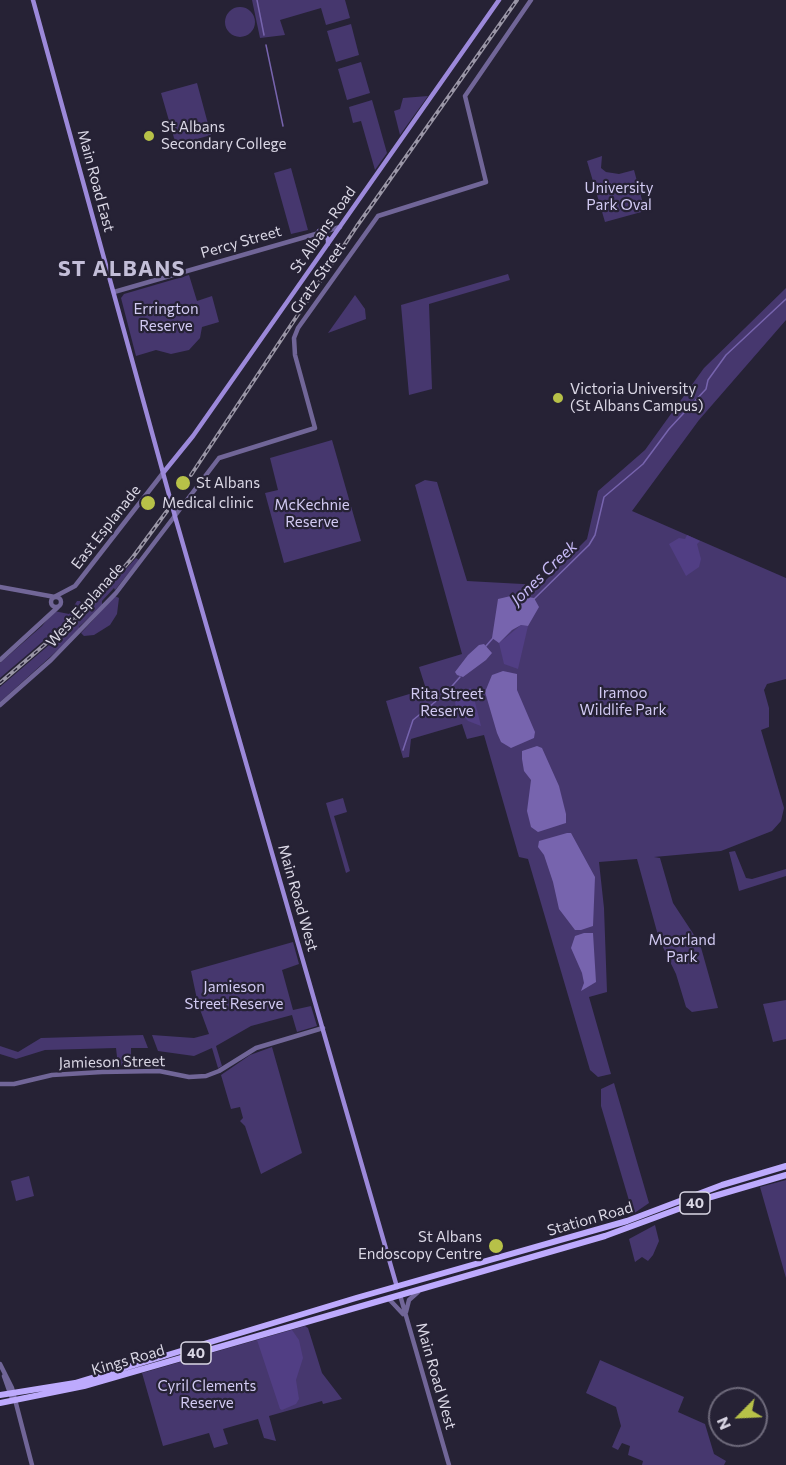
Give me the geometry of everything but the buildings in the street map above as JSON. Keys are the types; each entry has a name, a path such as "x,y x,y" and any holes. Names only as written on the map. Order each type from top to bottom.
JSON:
{"main road":[{"name":"Main Road East","path":"33,0 163,473"},
{"name":"St Albans Road","path":"163,473 198,429 499,0"},
{"path":"319,231 328,239 328,244"},
{"name":"Main Road West","path":"163,473 398,1287"},
{"name":"Station Road","path":"398,1287 627,1221 722,1185 786,1166"},
{"name":"Station Road","path":"400,1294 631,1228 711,1197 786,1176"},
{"path":"514,1253 517,1261"},
{"path":"398,1287 400,1294"},
{"name":"Kings Road","path":"0,1395 57,1393 398,1287"},
{"name":"Kings Road","path":"309,1316 400,1294"},
{"name":"Kings Road","path":"0,1403 12,1394"}],"street":[{"name":"Gratz Street","path":"315,428 295,356 295,335 378,216 486,182 465,96 531,0"},
{"name":"Percy Street","path":"114,292 319,231 340,227"},
{"name":"West Esplanade","path":"1,703 51,660 116,593 219,458 315,428"},
{"name":"East Esplanade","path":"56,597 75,586 163,473"},
{"path":"0,589 56,597 62,601"},
{"name":"East Esplanade","path":"54,604 62,601 65,593"},
{"path":"38,594 54,604"},
{"path":"0,660 45,619 56,597"},
{"name":"Jamieson Street","path":"0,1084 14,1084 62,1074 159,1071 189,1077 206,1076 217,1072 256,1048 323,1028"},
{"path":"405,1314 409,1299 422,1288"},
{"name":"Main Road West","path":"400,1294 449,1465"},
{"path":"387,1298 397,1305 407,1322"},
{"path":"0,1364 12,1394 32,1465"}],"green space":[{"path":"252,0 345,0 350,18 326,25 321,8 280,20 285,35 260,38"},
{"path":"240,7 246,8 254,16 254,28 246,36 240,37 234,36 226,28 225,22 226,16 234,8"},
{"path":"351,24 359,55 336,62 327,31"},
{"path":"361,62 370,93 347,100 338,69"},
{"path":"197,83 211,135 176,145 161,93"},
{"path":"428,96 400,135 394,111 400,109 403,98"},
{"path":"372,100 387,153 375,170 361,121 353,123 349,107"},
{"name":"University Park Oval","path":"602,156 601,168 606,172 619,174 634,170 645,211 605,222 587,161"},
{"path":"291,168 308,230 291,234 274,173"},
{"path":"508,274 510,280 429,304 432,389 409,395 401,305"},
{"name":"Errington Reserve","path":"189,275 197,301 212,296 219,322 202,327 200,338 189,350 171,354 156,350 136,356 121,298 124,294"},
{"name":"Iramoo Wildlife Park","path":"786,288 786,320 699,420 632,511 786,578 786,679 767,684 764,690 769,708 769,727 761,730 784,808 781,821 772,831 721,851 654,857 660,858 673,903 700,944 718,1008 692,1012 686,1007 676,974 659,939 637,859 599,862 604,908 607,992 589,997 611,1074 598,1077 590,1070 528,859 519,857 484,735 467,739 462,724 411,739 409,757 403,758 386,701 426,689 419,667 462,654 415,485 425,480 437,482 467,581 541,585 587,539 598,491 645,450 704,368"},
{"path":"355,295 365,309 366,319 328,333"},
{"name":"McKechnie Reserve","path":"332,440 361,541 284,563 265,493 278,490 270,458"},
{"path":"136,558 139,560 115,590 114,588 102,601 102,606 79,627 79,631 0,702 0,687 84,615"},
{"path":"115,596 119,598 117,614 110,625 94,635 84,636 81,633"},
{"path":"77,601 80,601 83,607 0,678 0,663 42,626 54,611 69,614"},
{"path":"343,798 347,812 334,816 350,871 346,873 326,803"},
{"path":"735,851 746,878 752,879 786,869 786,876 739,891 729,852"},
{"name":"Jamieson Street Reserve","path":"293,942 299,964 282,970 293,1010 311,1006 317,1026 297,1032 292,1015 251,1026 216,1046 222,1066 218,1068 212,1048 194,1056 158,1051 152,1035 194,1038 209,1034 198,1004 191,971"},
{"path":"786,1000 786,1039 773,1042 763,1004"},
{"path":"143,1035 148,1048 131,1048 131,1064 118,1066 116,1048 45,1050 16,1059 0,1054 0,1046 18,1052 41,1038"},
{"path":"272,1047 302,1153 261,1174 245,1126 240,1121 243,1118 240,1107 231,1109 221,1075 250,1055"},
{"path":"614,1083 649,1203 633,1214 601,1106 601,1089"},
{"path":"29,1176 34,1196 16,1201 11,1181"},
{"path":"786,1180 786,1278 760,1187"},
{"path":"655,1225 659,1241 653,1255 648,1261 642,1257 635,1262 629,1239"},
{"name":"Cyril Clements Reserve","path":"305,1326 308,1328 322,1373 342,1399 323,1404 322,1401 269,1416 276,1441 264,1438 258,1419 223,1429 228,1444 214,1448 209,1433 163,1446 142,1373"},
{"path":"600,1360 684,1397 678,1412 705,1424 708,1447 712,1447 714,1454 726,1461 724,1465 642,1465 643,1461 628,1455 630,1446 622,1443 618,1450 612,1447 621,1426 616,1407 586,1393"}],"shaded area":[{"path":"687,535 700,541 697,544 701,559 699,567 686,576 669,544 679,538 685,539"},
{"path":"515,595 534,598 539,607 528,626 521,625 512,630 499,643 492,638 498,599"},
{"path":"521,625 528,626 518,669 504,664 499,643"},
{"path":"484,644 492,653 486,660 463,677 457,675 455,672 468,655 479,645"},
{"path":"503,671 517,674 517,690 535,732 534,738 511,748 501,742 485,692 492,675"},
{"path":"470,688 481,726 468,721 456,707 455,702"},
{"path":"537,746 542,748 559,786 566,814 566,823 538,832 531,827 527,811 531,780 524,771 522,759 522,751"},
{"path":"571,833 595,877 593,926 581,930 575,930 559,909 544,855 538,847 539,841"},
{"path":"593,933 596,982 581,991 584,983 582,973 571,948 575,936"},
{"path":"292,1330 299,1340 303,1358 296,1380 299,1399 296,1404 282,1410 257,1340"}],"waterway":[{"path":"257,0 264,35"},
{"path":"266,45 283,126"},
{"name":"Jones Creek","path":"533,600 589,545 595,535 604,497 643,464 669,429 706,389 708,380 726,355 786,299"},
{"name":"Jones Creek","path":"486,646 493,638"},
{"name":"Jones Creek","path":"403,750 413,720 446,693 460,677"}],"railway":[{"path":"191,475 357,226 517,0"},
{"path":"0,683 93,603 133,557 167,511"}],"place":[{"name":"St Albans Secondary College","path":"149,136"},
{"name":"Victoria University (St Albans Campus)","path":"558,398"},
{"name":"St Albans","path":"183,483"},
{"name":"Medical clinic","path":"148,503"},
{"name":"St Albans Endoscopy Centre","path":"496,1246"}],"district":[{"name":"ST ALBANS","path":"122,269"}],"park label":[{"name":"Rita Street Reserve","path":"447,702"},
{"name":"Moorland Park","path":"682,948"}]}
